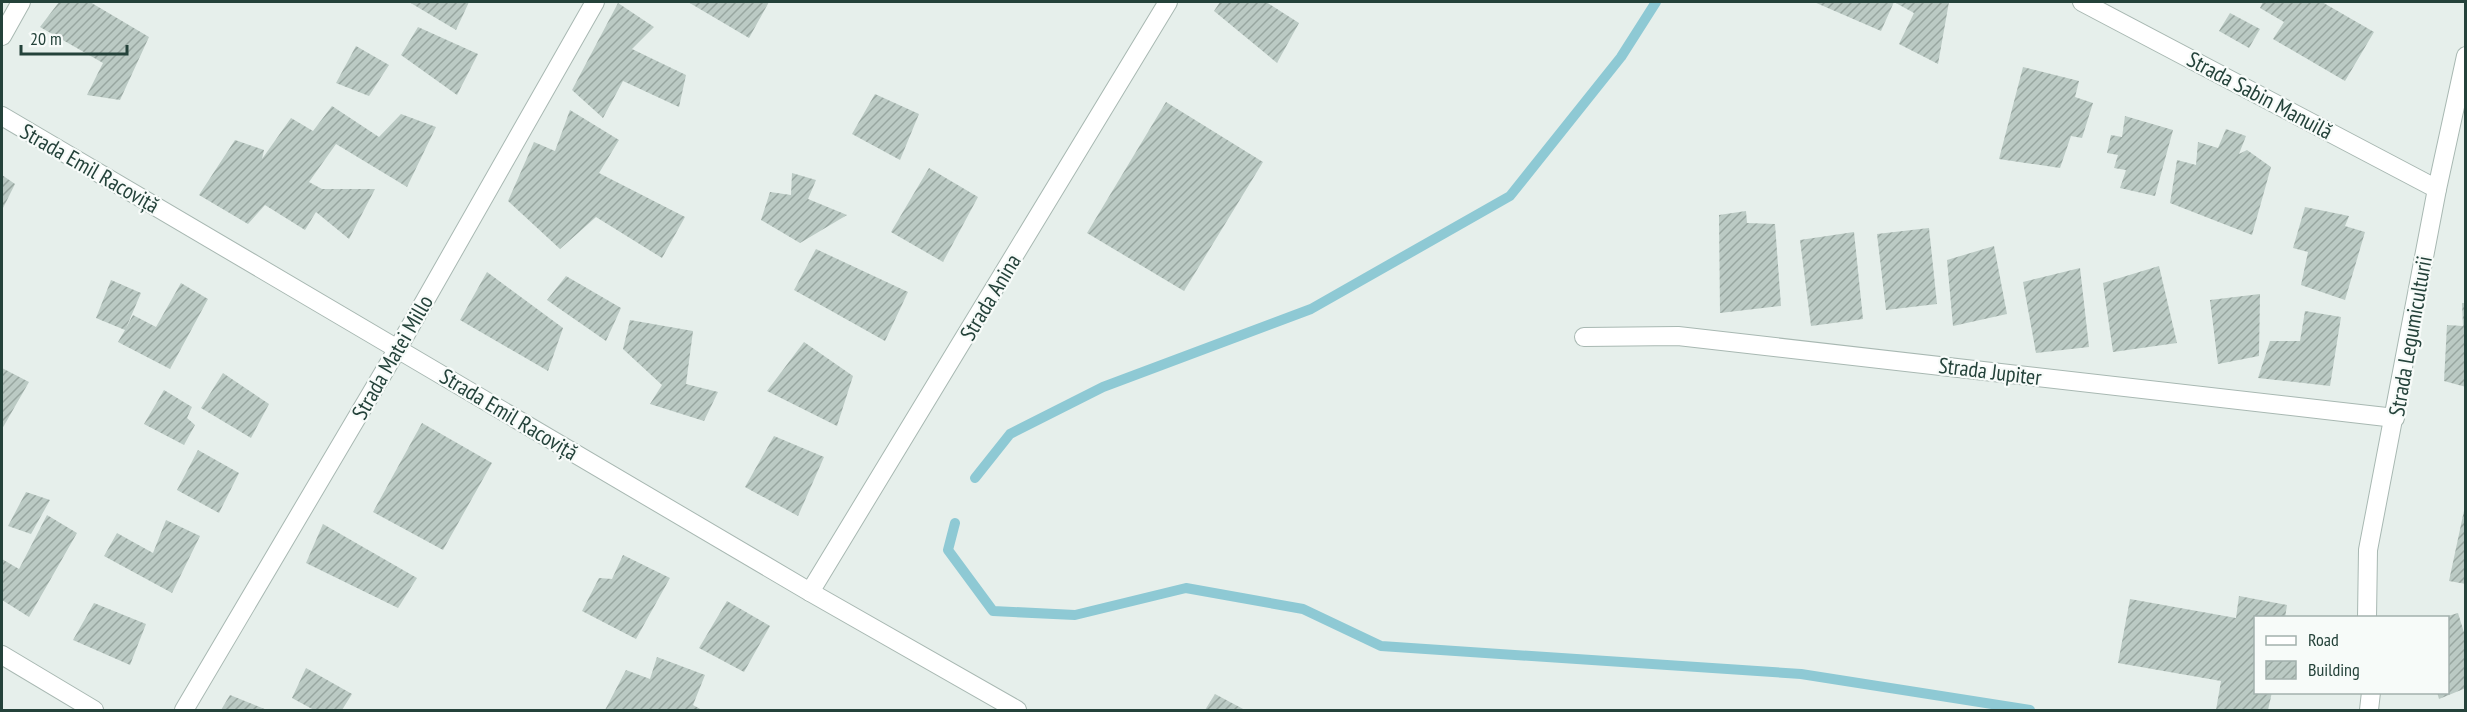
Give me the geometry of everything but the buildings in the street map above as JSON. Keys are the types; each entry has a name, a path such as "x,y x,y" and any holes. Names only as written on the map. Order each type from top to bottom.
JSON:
{"street":[{"path":"2,36 21,2"},
{"name":"Strada Matei Millo","path":"184,711 398,348 595,2"},
{"name":"Strada Anina","path":"810,592 1168,2"},
{"name":"Strada Sabin Manuilă","path":"2082,2 2437,189"},
{"name":"Strada Legumiculturii","path":"2367,616 2368,550 2437,189 2466,56"},
{"name":"Strada Emil Racoviță","path":"2,116 810,592 1017,711"},
{"name":"Strada Jupiter","path":"1584,337 1678,336 2395,418"},
{"path":"2,655 94,711"},
{"path":"2369,711 2371,694"}],"waterway":[{"path":"975,478 1010,434 1103,387 1311,309 1510,196 1621,57 1656,2"},
{"path":"955,523 948,550 993,611 1075,615 1186,588 1303,609 1381,646 1801,674 2030,710"}]}
